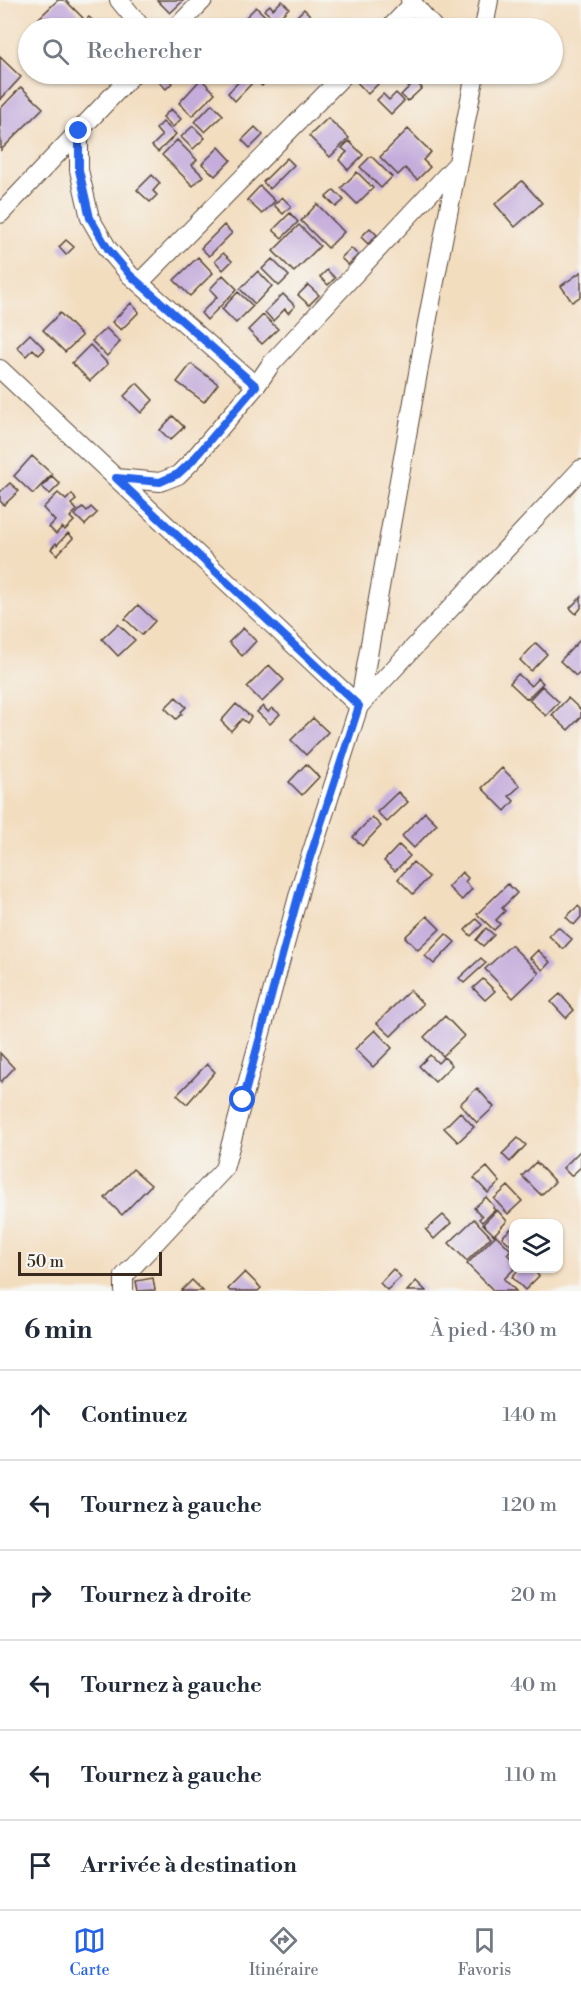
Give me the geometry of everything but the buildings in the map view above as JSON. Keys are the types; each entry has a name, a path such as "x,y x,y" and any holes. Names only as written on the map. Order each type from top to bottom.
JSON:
{"street":[{"path":"119,0 134,18"},
{"path":"186,18 203,0"},
{"path":"486,18 489,0"},
{"path":"398,18 411,2 425,18"},
{"path":"0,214 124,84"},
{"path":"139,283 335,84"},
{"path":"124,1291 124,1276 224,1169 302,882 359,706 472,84"},
{"path":"79,131 79,170 90,218 108,249 139,283 256,386"},
{"path":"116,478 160,482 178,474 192,461 256,386 270,364 458,163"},
{"path":"0,369 359,706"},
{"path":"359,706 581,469"}],"route":[{"path":"79,131 79,170 90,218 108,249 130,275 256,386 192,461 178,474 160,482 116,478 359,706 302,882 243,1100"}]}
